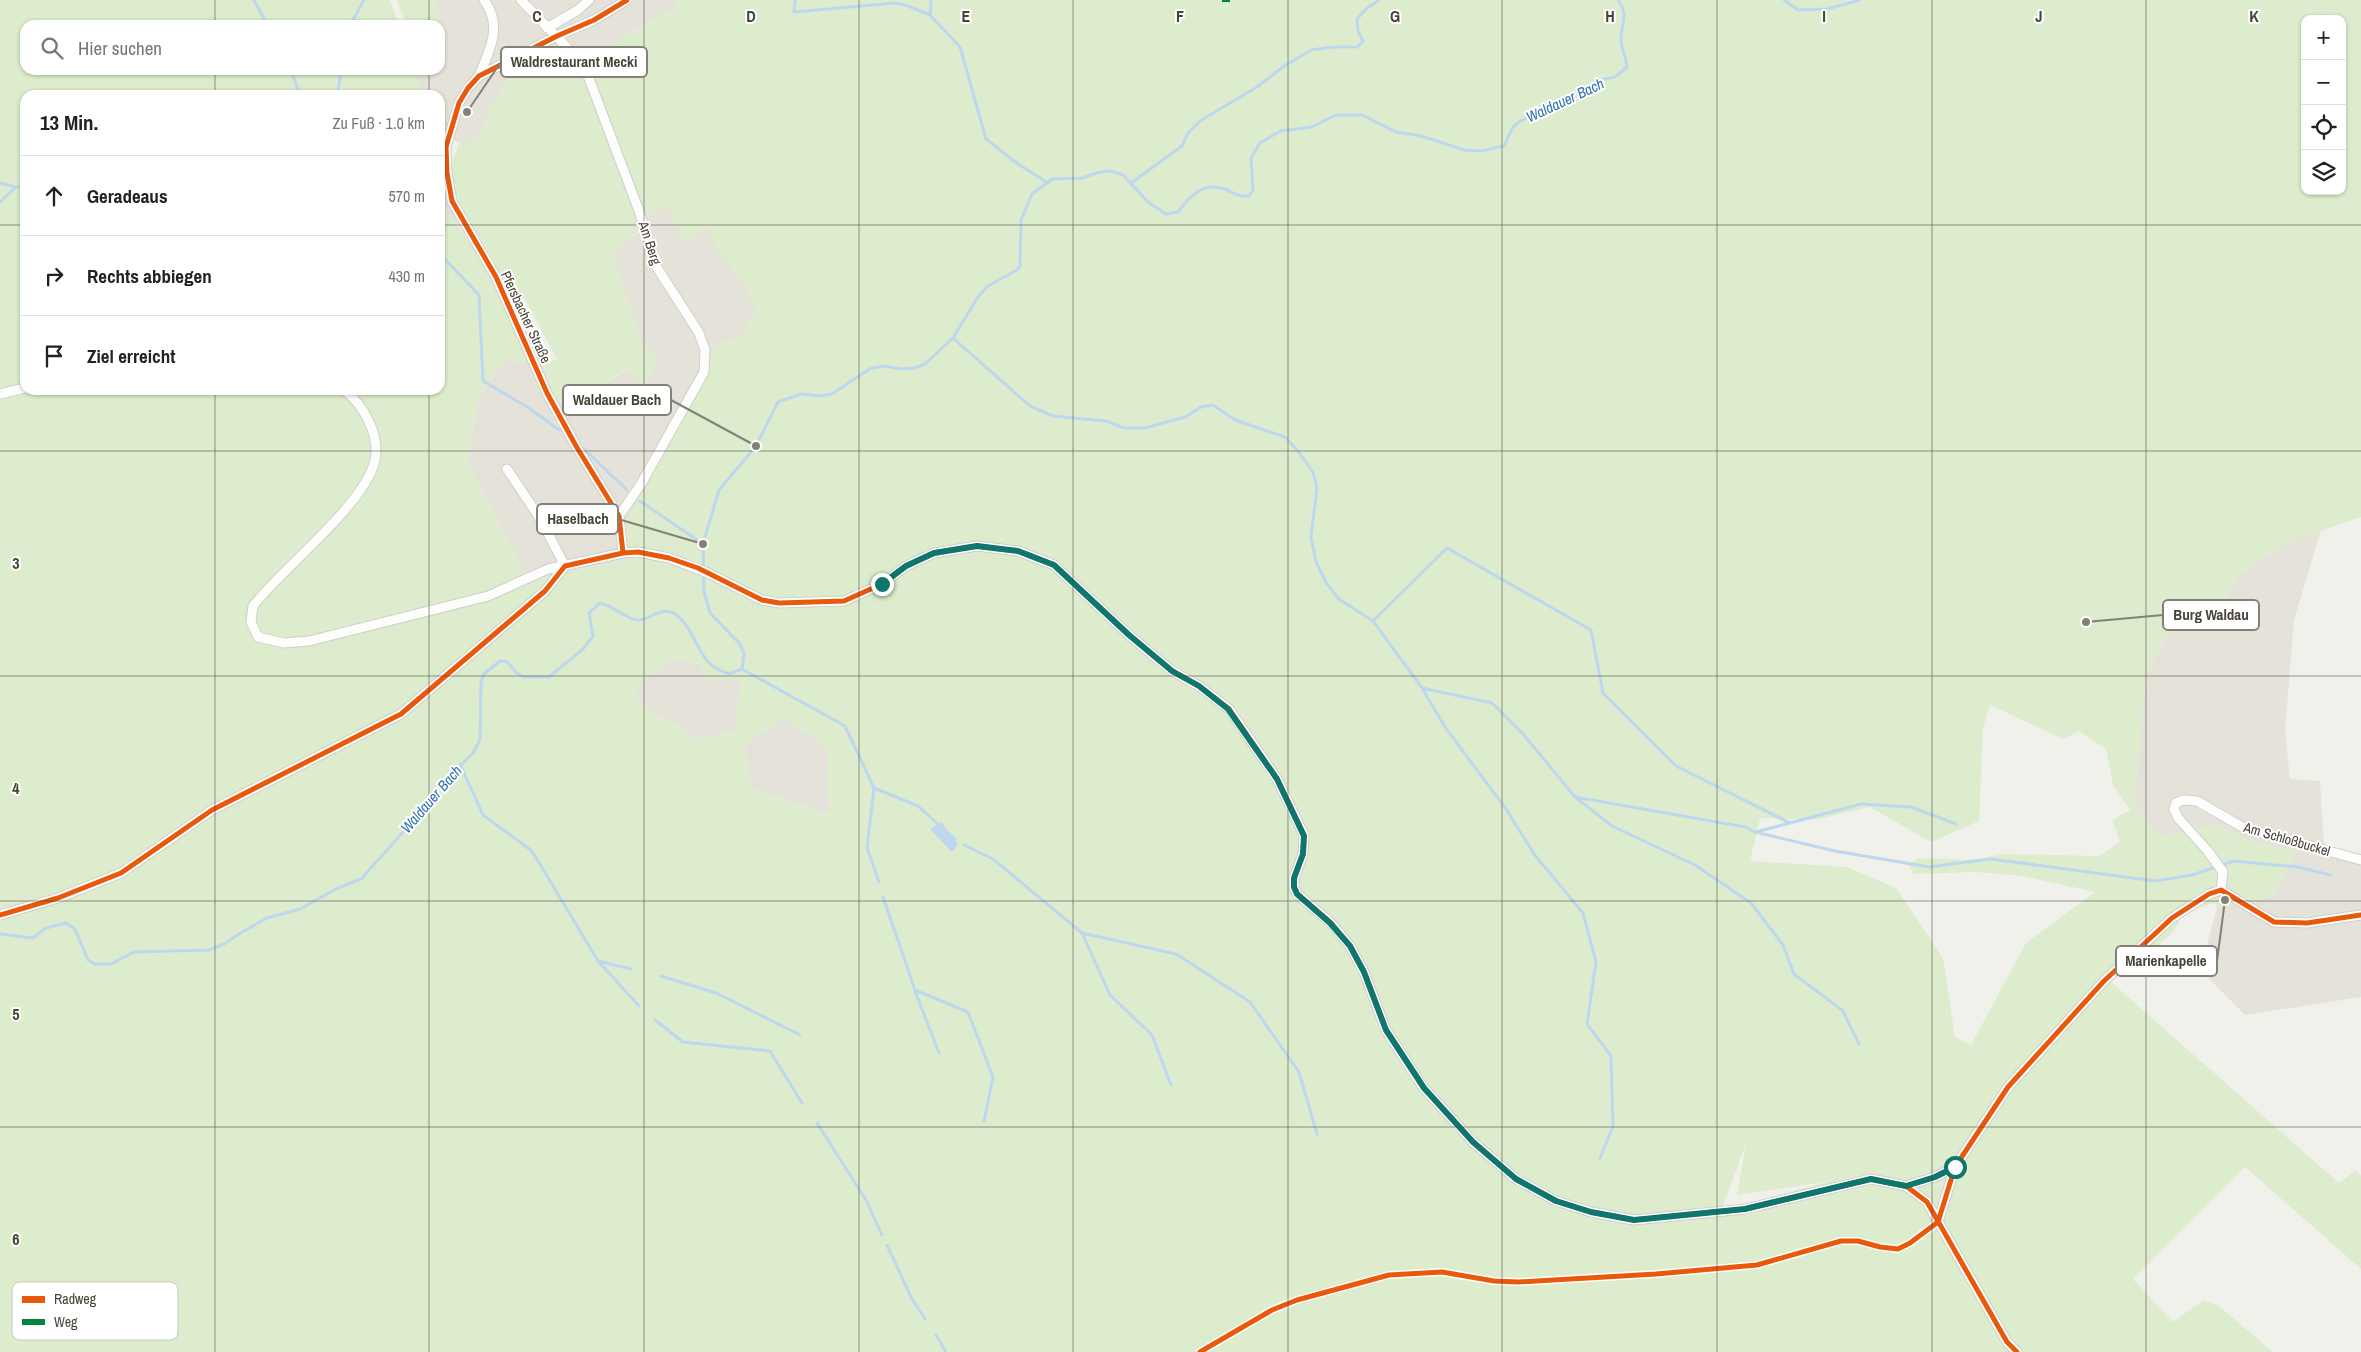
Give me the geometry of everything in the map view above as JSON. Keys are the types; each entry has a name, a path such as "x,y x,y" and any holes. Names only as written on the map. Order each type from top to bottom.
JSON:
{"street":[{"path":"479,76 491,46 494,28 492,11 484,0"},
{"name":"Am Berg","path":"521,0 584,65 639,211 656,266 699,333 706,350 704,372 641,484 620,516"},
{"path":"547,28 578,10 589,0"},
{"name":"Pfersbacher Straße","path":"624,552 620,516 576,446 547,393 496,277 452,201 447,173 446,147 459,103 468,88 479,76 557,36 594,20 627,0"},
{"path":"0,394 20,389"},
{"path":"349,395 372,428 376,449 372,470 361,489 345,508 253,606 251,622 258,637 284,643 309,641 488,596 535,574 624,552 638,552 698,568 762,600 779,603 844,601 882,584 906,566 934,553 977,546 1018,551 1054,565 1129,635 1172,671 1199,686 1228,709 1277,779 1304,836 1303,854 1294,878 1294,887 1297,894 1330,923 1350,946 1364,972 1386,1030 1424,1088 1473,1142 1516,1179 1556,1201 1591,1212 1634,1220 1745,1209 1871,1179 1906,1186 1927,1202 2007,1342 2017,1352"},
{"path":"507,468 541,520 565,566"},
{"path":"0,915 58,898 121,873 212,810 402,714 545,591 565,566"},
{"name":"Am Schloßbuckel","path":"2221,890 2223,872 2178,818 2174,809 2176,802 2183,800 2197,801 2244,828 2361,860"},
{"path":"1938,1222 1955,1167 2008,1087 2104,981 2172,918 2209,894 2221,890 2274,922 2307,923 2361,915"},
{"path":"1906,1186 1935,1177 1955,1167"}],"shaded area":[{"path":"433,0 675,0 677,7 614,42 586,63 565,38 510,65 513,70 500,96 491,106 480,137 464,146 445,135 445,90 422,90 415,75 445,75 445,20 440,20"},
{"path":"445,193 446,201 460,227 445,211"},
{"path":"668,206 705,228 757,305 742,337 714,346 706,377 626,517 624,530 630,541 631,559 547,576 530,583 467,463 478,397 505,361 529,360 543,365 560,411 628,369 644,386 659,361 642,345 613,257 627,239 648,227 644,216"},
{"path":"2321,530 2294,620 2285,732 2290,779 2320,781 2324,845 2361,855 2361,997 2245,1015 2200,970 2217,908 2272,897 2297,851 2250,842 2216,825 2162,837 2133,807 2146,675 2168,633 2212,622 2239,574 2283,544"},
{"path":"672,659 702,663 708,680 742,681 736,713 738,731 699,740 646,708 634,689"},
{"path":"784,716 828,750 830,815 752,789 744,747"}],"green space":[{"path":"0,0 390,0 397,20 20,20 20,75 416,75 422,90 20,90 20,395 445,395 445,212 468,240 492,278 529,360 505,361 478,397 467,463 530,583 547,576 631,559 630,541 624,530 626,517 706,377 714,346 742,337 757,305 705,229 684,243 668,207 644,216 586,63 614,42 677,7 675,0 2361,0 2361,517 2283,544 2239,574 2212,622 2168,633 2146,675 2133,807 2162,837 2216,825 2250,842 2297,851 2272,897 2217,908 2215,903 2182,915 2174,931 2152,950 2123,966 2111,982 2339,1183 2356,1170 2361,1176 2361,1269 2245,1167 2133,1279 2173,1322 2203,1300 2219,1306 2273,1352 0,1352","holes":["672,659 701,663 702,672 708,680 742,681 736,713 738,731 699,740 646,708 634,689","1990,705 2063,739 2079,731 2106,749 2113,785 2130,810 2112,820 2120,842 2100,856 2004,854 1972,860 1918,858 1909,864 1913,874 1975,872 2023,876 2095,892 2026,943 1971,1045 1955,1037 1943,958 1896,888 1847,867 1750,861 1760,818 1814,820 1870,807 1931,842 1979,821 1983,728","784,716 828,750 829,815 752,789 744,747","1746,1143 1737,1195 1825,1182 1721,1212"]},
{"path":"397,0 433,0 440,20 404,20"},
{"path":"557,41 582,66 643,229 627,239 613,257 642,345 659,361 644,386 627,369 560,411 543,365 557,359 525,299 508,288 461,206 454,189 452,169 459,144 464,146 480,137 491,106 500,96 513,70 509,64"}],"water":[{"path":"941,822 958,844 952,852 930,829"}],"waterway":[{"path":"254,0 264,20"},
{"path":"353,20 364,0"},
{"path":"795,0 794,12 895,3 930,15 960,47 986,139 1018,164 1048,183"},
{"path":"930,15 931,0"},
{"path":"1131,183 1182,146 1188,133 1200,121 1257,87 1284,66 1311,50 1333,47 1357,47 1363,41 1358,31 1357,19 1366,9 1379,0"},
{"name":"Waldauer Bach","path":"0,934 33,938 46,928 66,923 75,929 88,960 95,964 111,964 134,952 209,950 224,944 267,918 300,909 336,889 361,879 413,821 438,787 473,753 480,740 481,683 484,674 500,661 507,662 518,674 524,677 549,677 583,649 593,636 589,613 600,603 635,620 665,611 675,614 681,619 703,655 714,667 729,674 742,669 744,653 740,644 710,613 704,592 703,544 719,490 756,446 778,402 801,394 819,396 832,394 871,368 885,366 901,369 915,368 925,364 953,338 978,297 988,286 1017,270 1020,266 1021,220 1032,194 1052,179 1082,178 1100,172 1111,171 1123,175 1148,202 1166,214 1178,212 1187,200 1205,188 1219,187 1240,196 1249,196 1253,190 1251,158 1260,143 1280,131 1312,127 1336,115 1362,115 1396,132 1421,136 1464,150 1481,151 1504,146 1513,127 1520,121 1559,106 1580,90 1600,80 1615,77 1627,67 1621,39 1624,15 1618,0"},
{"path":"1784,0 1798,10 1827,9 1860,0"},
{"path":"293,75 298,90"},
{"path":"338,90 340,75"},
{"path":"0,183 16,187"},
{"path":"0,202 16,187 20,187"},
{"path":"445,259 479,295 483,381 529,408 559,430"},
{"path":"953,338 1030,406 1053,416 1106,421 1124,428 1145,428 1185,417 1201,407 1213,405 1235,420 1285,437 1298,451 1313,472 1317,488 1311,537 1316,562 1327,584 1339,599 1373,621 1422,688 1445,727 1506,809 1534,854 1583,913 1596,962 1587,1024 1611,1056 1613,1126 1600,1158"},
{"path":"584,449 627,490"},
{"path":"640,501 703,544"},
{"path":"1373,621 1447,548 1591,630 1603,693 1676,766 1790,823"},
{"path":"742,669 845,726 874,788 867,848 879,882"},
{"path":"1422,688 1492,703 1523,734 1575,797 1612,826 1695,865 1751,903 1783,945 1794,974 1843,1011 1859,1044"},
{"path":"460,764 483,815 532,851 598,961 639,1006"},
{"path":"874,788 918,806 940,826"},
{"path":"1575,797 1745,827 1755,832 1835,851 1929,867 1991,859 2155,881 2192,875 2234,861 2297,867 2331,875"},
{"path":"1756,832 1861,804 1911,807 1956,824"},
{"path":"948,833 955,839"},
{"path":"964,845 993,859 1082,933 1176,954 1250,1002 1299,1072 1317,1134"},
{"path":"883,897 915,990 968,1012 993,1077 984,1121"},
{"path":"1082,933 1110,995 1152,1035 1171,1085"},
{"path":"598,961 631,969"},
{"path":"661,976 716,993 800,1035"},
{"path":"915,991 939,1053"},
{"path":"655,1020 683,1042 770,1051 802,1103"},
{"path":"817,1123 866,1200 882,1235"},
{"path":"887,1245 911,1297 925,1319"},
{"path":"936,1335 946,1352"}],"marked path":[{"path":"1222,0 1233,0"}],"cycle path":[{"path":"623,553 619,516 576,446 547,393 496,277 452,201 447,173 446,147 459,103 468,88 479,76 557,36 594,20 627,0"},
{"path":"0,915 58,898 121,873 212,810 401,714 545,591 565,566 623,553 638,552 669,558 698,568 762,600 779,603 844,601 882,584 906,566 934,553 977,546 1018,551 1054,565 1129,635 1172,671 1199,686 1229,709 1277,779 1304,835 1303,854 1294,878 1294,887 1297,894 1331,923 1350,946 1364,972 1386,1030 1423,1087 1473,1142 1516,1179 1556,1201 1591,1212 1634,1220 1745,1209 1871,1179 1906,1186 1927,1202 2007,1342 2017,1352"},
{"path":"1200,1352 1272,1310 1297,1300 1389,1275 1442,1272 1494,1281 1518,1282 1656,1274 1757,1265 1841,1241 1858,1241 1880,1247 1898,1249 1910,1243 1938,1222 1955,1167 2008,1087 2104,981 2172,918 2209,894 2221,890 2274,922 2307,923 2361,915"}],"place":[{"name":"Waldrestaurant Mecki","path":"467,112"},
{"name":"Waldauer Bach","path":"756,446"},
{"name":"Haselbach","path":"703,544"},
{"name":"Burg Waldau","path":"2086,622"},
{"name":"Marienkapelle","path":"2225,900"}],"route":[{"path":"882,584 906,566 934,553 977,546 1018,551 1054,565 1129,635 1172,671 1199,686 1228,709 1277,779 1304,836 1303,854 1294,878 1294,887 1297,894 1330,923 1350,946 1364,972 1386,1030 1424,1088 1473,1142 1516,1179 1556,1201 1591,1212 1634,1220 1745,1209 1871,1179 1906,1186 1935,1177 1955,1167"}]}
